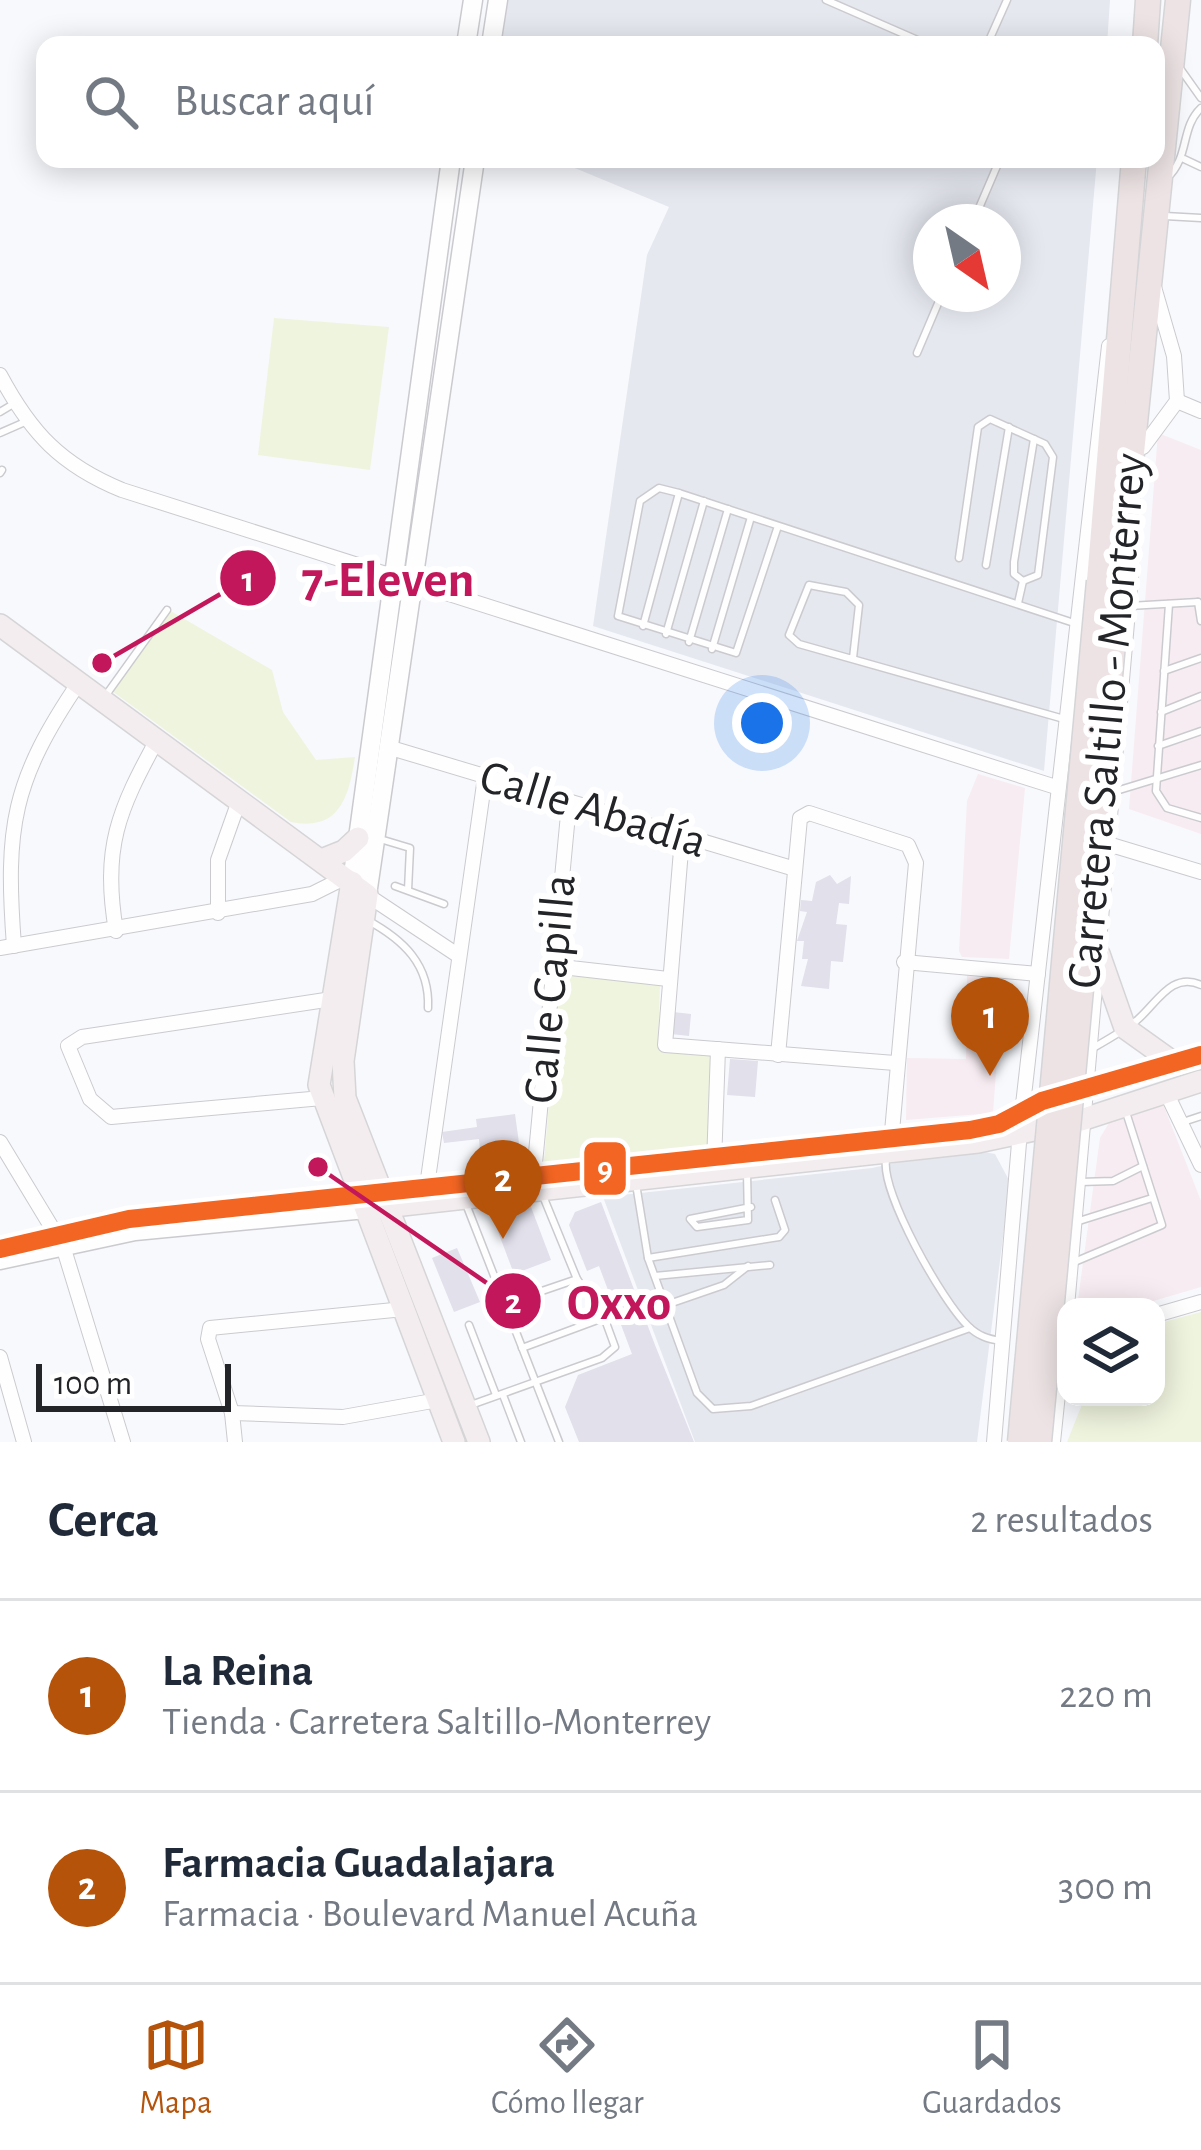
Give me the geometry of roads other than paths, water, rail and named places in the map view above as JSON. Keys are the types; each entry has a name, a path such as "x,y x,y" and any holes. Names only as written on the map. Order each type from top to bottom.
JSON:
{"highway":[{"path":"1146,36 1148,0"},
{"name":"Carretera Saltillo - Monterrey","path":"1165,132 1178,0"},
{"name":"Carretera Saltillo - Monterrey","path":"1039,1442 1115,593 1124,302 1134,168"},
{"name":"Carretera Saltillo - Monterrey","path":"1020,1442 1162,168"}],"main road":[{"path":"0,625 355,885 364,919 343,1087 404,1309 449,1407 479,1442"},
{"path":"324,859 367,838"},
{"path":"355,885 319,1073 322,1098 375,1201 459,1442"},
{"path":"1099,955 1124,1028 1174,1063"},
{"path":"1022,1120 1084,1092 1201,1055"},
{"path":"375,1201 427,1186 636,1174 890,1146 1022,1120 1081,1120 1201,1081"},
{"path":"375,1201 465,1200 538,1183"}],"street":[{"path":"467,36 472,0"},
{"path":"492,36 498,0"},
{"path":"367,838 393,574 450,168"},
{"path":"355,885 391,748 474,168"},
{"path":"1143,447 1178,401 1174,356 1148,268"},
{"path":"994,1442 1074,623 1103,373 1124,302"},
{"path":"0,376 26,422 56,456 93,478 1056,787"},
{"path":"1068,1298 1112,792 1115,593 1143,447 1138,386"},
{"path":"1178,401 1201,411"},
{"path":"80,681 36,749 7,816 7,947 355,885 459,956"},
{"path":"116,931 108,875 111,840 158,738"},
{"name":"Calle Abadía","path":"391,748 795,868"},
{"path":"427,1186 485,777"},
{"path":"218,913 218,860 240,798"},
{"name":"Calle Capilla","path":"538,1183 568,804"},
{"path":"778,1055 800,818 809,813 908,844 916,863 890,1146"},
{"path":"682,838 665,1045 896,1063"},
{"path":"1108,844 1201,872"},
{"path":"904,962 1038,974"},
{"path":"553,966 668,980"},
{"path":"322,1098 118,1118 95,1106 67,1052 71,1042 82,1037 332,999"},
{"path":"714,1166 718,1049"},
{"path":"1029,1049 1054,1065 1071,1063 1090,1050"},
{"path":"1166,1092 1201,1166"},
{"path":"0,1142 58,1240 123,1442"},
{"path":"1017,1193 1035,1173 1053,1166 1080,1182"},
{"path":"0,1260 116,1220 375,1201"},
{"path":"0,1249 58,1240"},
{"path":"1165,1312 1201,1302"},
{"path":"235,1442 232,1414 208,1339 219,1324 404,1309"},
{"path":"0,1357 24,1442"},
{"path":"1053,1442 1057,1406"},
{"path":"232,1414 344,1417 449,1407"}],"lane":[{"path":"826,0 908,36"},
{"path":"991,36 1007,0"},
{"path":"1172,57 1201,98"},
{"path":"1160,185 1184,159 1190,120 1201,108"},
{"path":"1184,159 1201,166"},
{"path":"981,204 996,168"},
{"path":"1155,216 1201,218"},
{"path":"917,352 934,312"},
{"path":"0,412 15,403"},
{"path":"959,558 978,427 990,419 1049,448 1054,462 1038,575 1023,580"},
{"path":"0,434 26,422"},
{"path":"986,565 1009,428"},
{"path":"1023,580 1014,574 1014,562 1034,439"},
{"path":"778,526 738,651 712,649 616,613 640,500 659,488 704,501 1018,603 1074,623"},
{"path":"643,626 679,493"},
{"path":"666,634 704,501"},
{"path":"689,641 728,509"},
{"path":"712,649 751,517"},
{"path":"1018,603 1023,580"},
{"path":"853,658 859,604 847,592 809,585 790,622 790,635 812,649 1064,719"},
{"path":"1115,593 1169,604 1199,602 1201,621"},
{"path":"1169,604 1156,779 1162,805 1201,818"},
{"path":"104,698 167,610"},
{"path":"1164,670 1201,658"},
{"path":"1161,712 1201,696"},
{"path":"1158,746 1201,731"},
{"path":"1112,792 1201,765"},
{"path":"367,838 410,848 408,890"},
{"path":"394,886 444,904"},
{"path":"364,919 416,958 428,981 428,1008"},
{"path":"1090,1050 1172,986 1183,981 1201,986"},
{"path":"1072,1264 1158,1230 1162,1220 1124,1105"},
{"path":"1184,1122 1201,1116"},
{"path":"890,1146 884,1174 893,1202 970,1328 1005,1342"},
{"path":"745,1163 751,1207 745,1222 703,1226 690,1222 693,1215 751,1207"},
{"path":"1080,1182 1112,1181 1143,1166"},
{"path":"636,1174 649,1258 703,1403 722,1411 840,1377 970,1328"},
{"path":"449,1407 499,1395 613,1352 615,1342 604,1317 578,1279 538,1183"},
{"path":"1075,1222 1153,1197"},
{"path":"465,1200 559,1442"},
{"path":"649,1258 778,1237 785,1230 775,1200"},
{"path":"655,1276 770,1264"},
{"path":"665,1306 724,1285 748,1266"},
{"path":"504,1304 578,1279"},
{"path":"522,1348 604,1317"},
{"path":"469,1325 521,1442"}],"place":[{"name":"7-Eleven","path":"102,663"},
{"name":"La Reina","path":"990,1076"},
{"name":"Oxxo","path":"318,1167"},
{"name":"Farmacia Guadalajara","path":"503,1239"}]}
